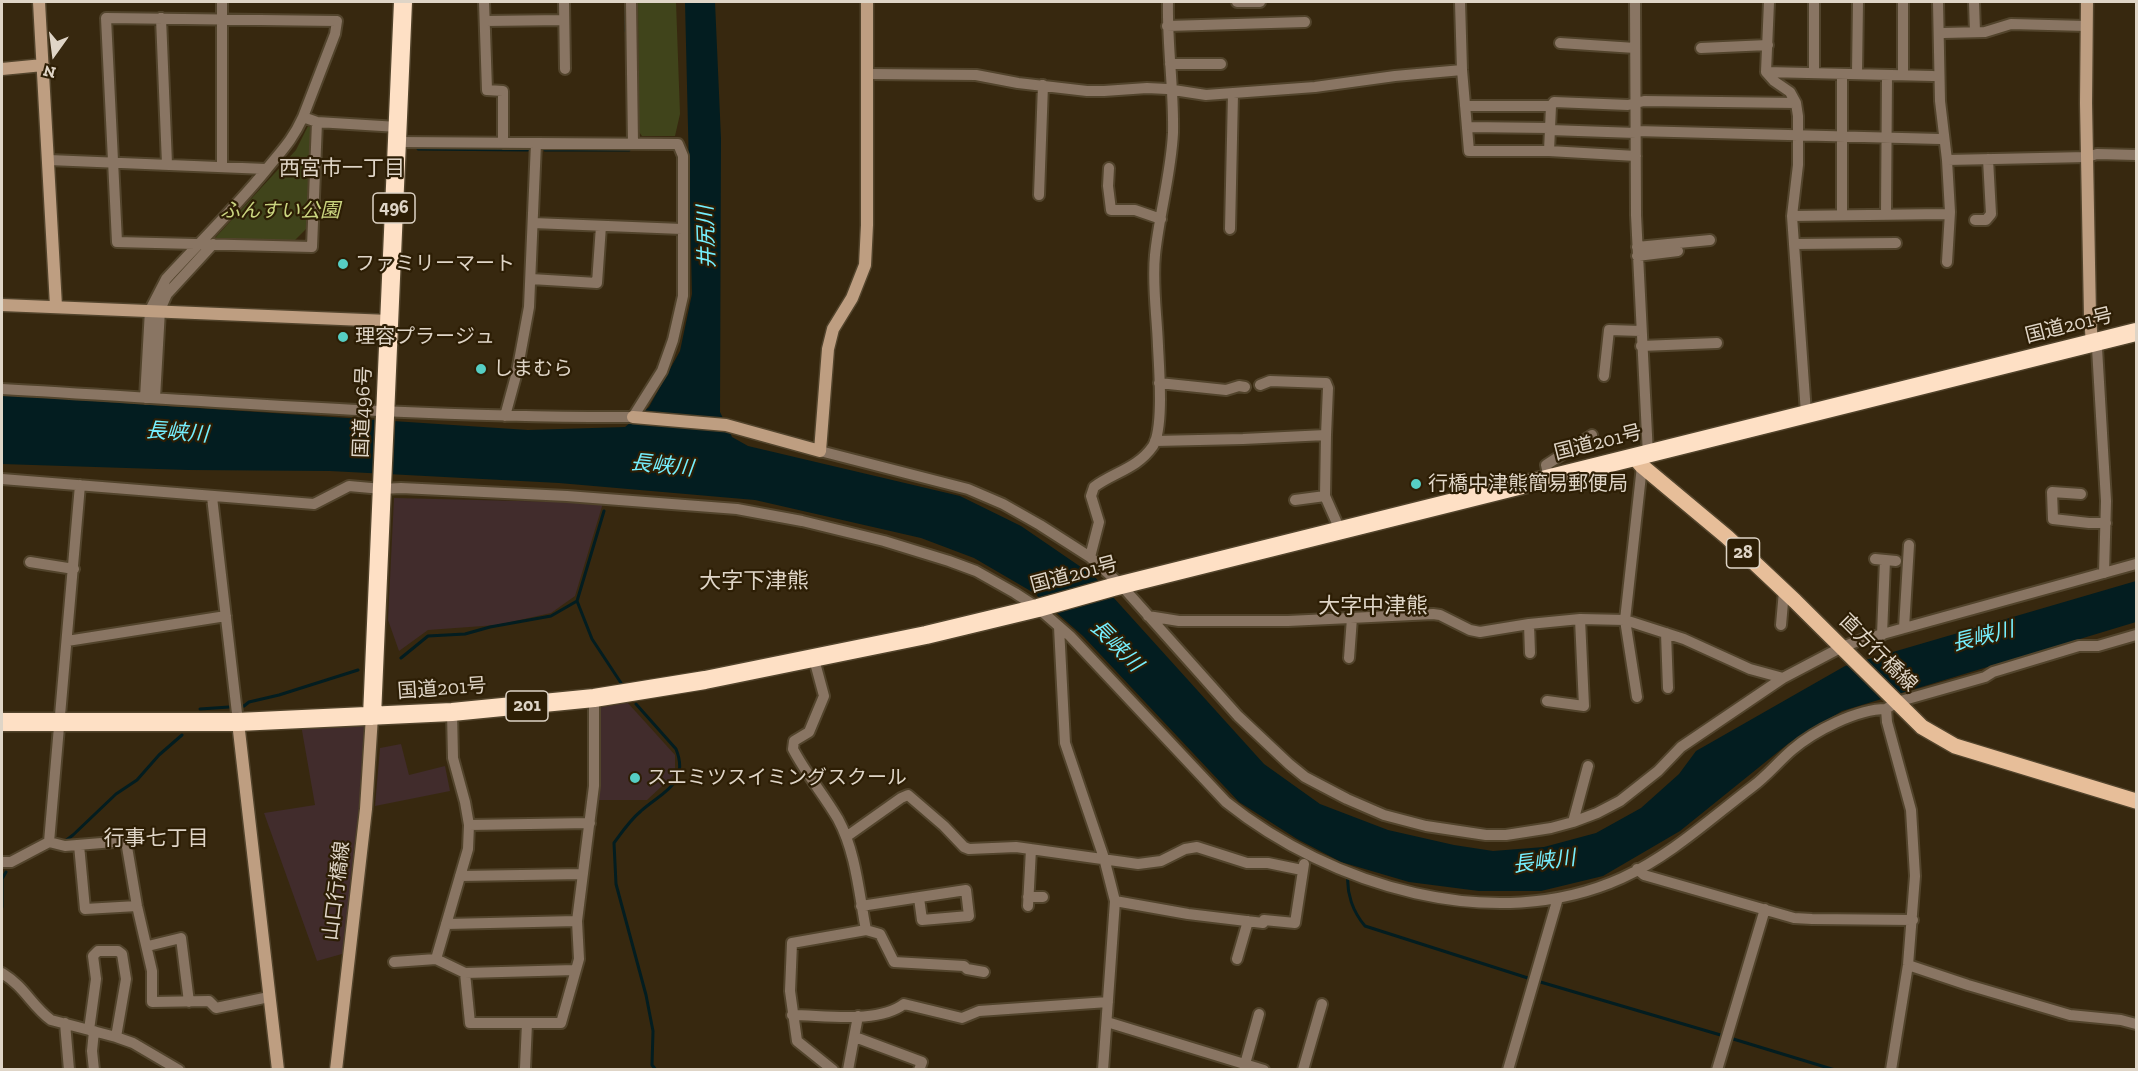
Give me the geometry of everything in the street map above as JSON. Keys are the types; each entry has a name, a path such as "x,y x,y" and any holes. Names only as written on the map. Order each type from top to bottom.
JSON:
{"highway":[{"name":"国道496号","path":"372,716 403,2"},
{"name":"国道201号","path":"2,722 238,722 452,712 594,698 705,680 926,635 1549,478 1642,459 1806,413 2136,332"}],"main road":[{"name":"直方行橋線","path":"1642,459 1845,649 1891,702 1922,727 1955,746 2136,801"}],"street":[{"path":"39,2 56,306"},
{"path":"222,2 222,166"},
{"path":"484,2 487,90 503,91 503,143"},
{"path":"564,2 565,69"},
{"path":"632,2 633,143"},
{"path":"820,451 828,349 833,329 852,298 865,265 869,74 867,2"},
{"path":"1090,557 1099,522 1091,496 1094,487 1126,470 1154,445 1159,423 1155,255 1173,136 1173,90 1167,26 1168,2"},
{"path":"1238,24 1238,2 1260,2"},
{"path":"1460,2 1462,70 1469,152 1549,150 1636,156"},
{"path":"1635,2 1637,252 1641,331 1642,459 1625,620 1637,697"},
{"path":"1769,2 1766,72 1790,92 1796,103 1799,135 1792,216 1806,413"},
{"path":"1814,2 1814,73"},
{"path":"1857,74 1858,2"},
{"path":"1903,2 1903,74"},
{"path":"1938,2 1940,101 1950,212 1947,262"},
{"path":"1974,2 1975,32"},
{"path":"2087,2 2087,157 2092,344 2097,348 2101,393 2106,522 2104,573"},
{"path":"150,398 155,310 166,279 199,244 293,137 335,34 337,21 106,18 117,242 199,244 213,244 312,247 317,122"},
{"path":"161,18 167,164"},
{"path":"485,21 564,20"},
{"path":"1167,26 1305,22"},
{"path":"1943,33 1985,32 2011,24 2086,26"},
{"path":"1560,43 1635,48"},
{"path":"1701,48 1768,45"},
{"path":"1170,64 1221,64"},
{"path":"2,69 43,66"},
{"path":"869,74 976,75 1018,83 1096,91 1148,88 1206,95 1462,70"},
{"path":"1766,72 1933,76"},
{"path":"1842,74 1842,215"},
{"path":"1886,214 1887,75"},
{"path":"1039,195 1043,85"},
{"path":"1230,230 1233,94"},
{"path":"1549,150 1551,106 1554,102 1628,105 1636,102 1796,103"},
{"path":"1466,106 1551,106"},
{"path":"303,117 317,122 398,135 503,143 678,144 683,156 683,296 673,340 662,371 633,417"},
{"path":"1467,127 1940,139"},
{"path":"505,416 517,372 529,307 536,143"},
{"path":"1947,160 2087,157 2097,154 2136,155"},
{"path":"1975,220 1986,219 1991,214 1988,159"},
{"path":"49,160 266,169"},
{"path":"1109,168 1108,186 1111,210 1135,210 1161,219"},
{"path":"1792,216 1945,213"},
{"path":"533,223 682,230"},
{"path":"531,279 597,284 601,225"},
{"path":"1637,252 1710,240"},
{"path":"1794,244 1896,243"},
{"path":"155,310 213,244"},
{"path":"1637,252 1678,251"},
{"path":"2,305 388,321"},
{"path":"1604,376 1609,330 1641,331"},
{"path":"1641,346 1717,343"},
{"path":"1260,385 1270,381 1326,383 1328,388 1325,496 1340,530"},
{"path":"1159,383 1208,390 1245,387"},
{"path":"2,390 386,413 633,417 726,425 968,489 1003,504 1041,525 1090,557 1148,616 1267,746 1305,777 1384,815 1426,826 1486,835 1527,832 1573,822 1620,801 1658,771 1681,747 1783,678 1845,649 1904,628 2136,564"},
{"path":"1155,441 1326,435"},
{"path":"1549,478 1546,465 1592,435"},
{"path":"2,479 314,504 349,486 567,496 737,509 802,521 925,552 976,571 1040,607 1226,802 1254,824 1307,855 1358,878 1404,891 1460,900 1521,903 1558,898 1604,885 1623,877 1676,846 1758,783 1794,749 1813,736 1848,718 1891,702 1985,677 1993,672 2079,646 2098,646 2136,634"},
{"path":"49,842 80,485"},
{"path":"2081,494 2052,492 2053,519 2089,523 2106,522"},
{"path":"1295,500 1325,496"},
{"path":"212,497 278,1070"},
{"path":"1904,628 1909,545"},
{"path":"1882,635 1885,560"},
{"path":"30,562 74,569"},
{"path":"1781,625 1784,591"},
{"path":"1148,616 1179,621 1288,621 1440,615 1470,630 1480,632 1580,619 1625,620 1666,633 1750,669 1783,678"},
{"path":"68,641 226,616"},
{"path":"1349,658 1352,618"},
{"path":"1547,701 1584,706 1580,619"},
{"path":"1529,624 1530,653"},
{"path":"1059,627 1065,742 1104,858 1115,901 1103,1070"},
{"path":"1666,633 1668,688"},
{"path":"814,659 824,696 808,732 794,741 792,745 796,756 838,820 846,837 854,865 866,930"},
{"path":"465,973 470,1023 561,1023 579,959 577,921 590,823 595,757 594,698"},
{"path":"1891,702 1887,722 1911,810 1915,876 1908,965 1891,1070"},
{"path":"435,959 468,849 469,825 453,758 452,712"},
{"name":"山口行橋線","path":"336,1070 366,809 372,716"},
{"path":"1573,822 1588,766"},
{"path":"846,837 908,795 964,847 969,849 1016,847 1129,863 1149,863 1197,847 1247,863 1268,863 1302,870"},
{"path":"469,825 590,823"},
{"path":"2,862 11,862 49,842 65,846 126,841 137,906 148,946 152,971 152,1002 208,1001 216,1008 269,998"},
{"path":"79,845 85,909 137,906"},
{"path":"1031,849 1028,901 1043,897"},
{"path":"1115,901 1188,914 1248,921 1295,923 1302,870 1307,855"},
{"path":"1637,869 1644,875 1794,918 1913,920"},
{"path":"460,876 583,874"},
{"path":"861,906 919,897 966,890 969,916 922,920 919,897"},
{"path":"1508,1070 1558,898"},
{"path":"1717,1070 1765,909"},
{"path":"446,924 577,921"},
{"path":"1237,959 1248,921"},
{"path":"833,1070 797,1041 790,992 792,943 866,930 880,934 894,962 964,966 967,969 984,972"},
{"path":"148,946 181,938 189,1002"},
{"path":"94,1070 92,1030 96,979 93,956 98,951 118,951 122,954 126,979 116,1037"},
{"path":"394,962 435,959 465,973 575,970"},
{"path":"1908,965 2070,1015 2121,1020 2136,1024"},
{"path":"2,972 16,982 43,1014 51,1020 116,1037 143,1048 179,1070"},
{"path":"792,1015 887,1014 904,1004 962,1018 979,1011 1108,1002"},
{"path":"1303,1070 1320,1030 1322,1004"},
{"path":"1245,1064 1258,1014"},
{"path":"848,1070 858,1016"},
{"path":"1107,1022 1263,1070"},
{"path":"65,1023 69,1070"},
{"path":"525,1068 527,1023"},
{"path":"855,1037 922,1062 919,1070"}],"shaded area":[{"path":"394,498 603,503 575,596 551,613 497,625 428,630 399,651 388,620"},
{"path":"627,702 675,755 675,774 647,800 598,800 598,704"},
{"path":"372,716 349,952 317,961 264,813 315,805 300,719"},
{"path":"401,744 409,775 445,766 450,791 375,806 380,748"}],"green space":[{"path":"638,2 676,2 680,114 675,136 642,136 639,132"},
{"name":"ふんすい公園","path":"308,126 314,129 308,227 294,241 214,239 296,150"}],"water":[{"path":"685,2 715,2 721,139 720,412 732,437 748,446 960,496 1021,526 1094,576 1264,764 1320,804 1388,830 1454,845 1493,851 1544,847 1596,833 1641,808 1679,774 1696,751 1845,666 2136,581 2136,622 1842,711 1789,743 1680,831 1603,876 1541,891 1479,891 1409,882 1341,862 1297,839 1239,802 1083,636 1034,593 974,558 921,538 755,500 559,483 330,471 189,470 2,464 2,395 528,430 625,427 649,407 680,351 692,294"}],"waterway":[{"path":"626,8 626,31"},
{"path":"545,150 629,150 628,146"},
{"path":"418,149 528,150"},
{"path":"604,511 577,601 592,639 623,686"},
{"path":"401,658 428,636 465,634 551,616 577,601"},
{"path":"200,709 244,706 249,702 358,670"},
{"path":"636,704 676,749 679,761 677,779 672,786 637,815 614,843 616,884 646,995 653,1031 652,1065 656,1070"},
{"path":"64,842 116,794 137,780 159,755 182,735"},
{"path":"2,907 2,879 6,872"},
{"path":"1348,874 1351,902 1365,926 1531,979"},
{"path":"1537,981 1724,1036"},
{"path":"1730,1038 1835,1070"}],"place":[{"name":"ファミリーマート","path":"343,264"},
{"name":"理容プラージュ","path":"343,337"},
{"name":"しまむら","path":"481,369"},
{"name":"行橋中津熊簡易郵便局","path":"1416,484"},
{"name":"スエミツスイミングスクール","path":"635,778"}],"district":[{"name":"西宮市一丁目","path":"342,169"},
{"name":"大字下津熊","path":"754,582"},
{"name":"大字中津熊","path":"1373,607"},
{"name":"行事七丁目","path":"156,839"}],"water label":[{"name":"井尻川","path":"707,237"},
{"name":"長峡川","path":"177,433"},
{"name":"長峡川","path":"662,466"},
{"name":"長峡川","path":"1983,637"},
{"name":"長峡川","path":"1116,646"},
{"name":"長峡川","path":"1544,862"}]}
